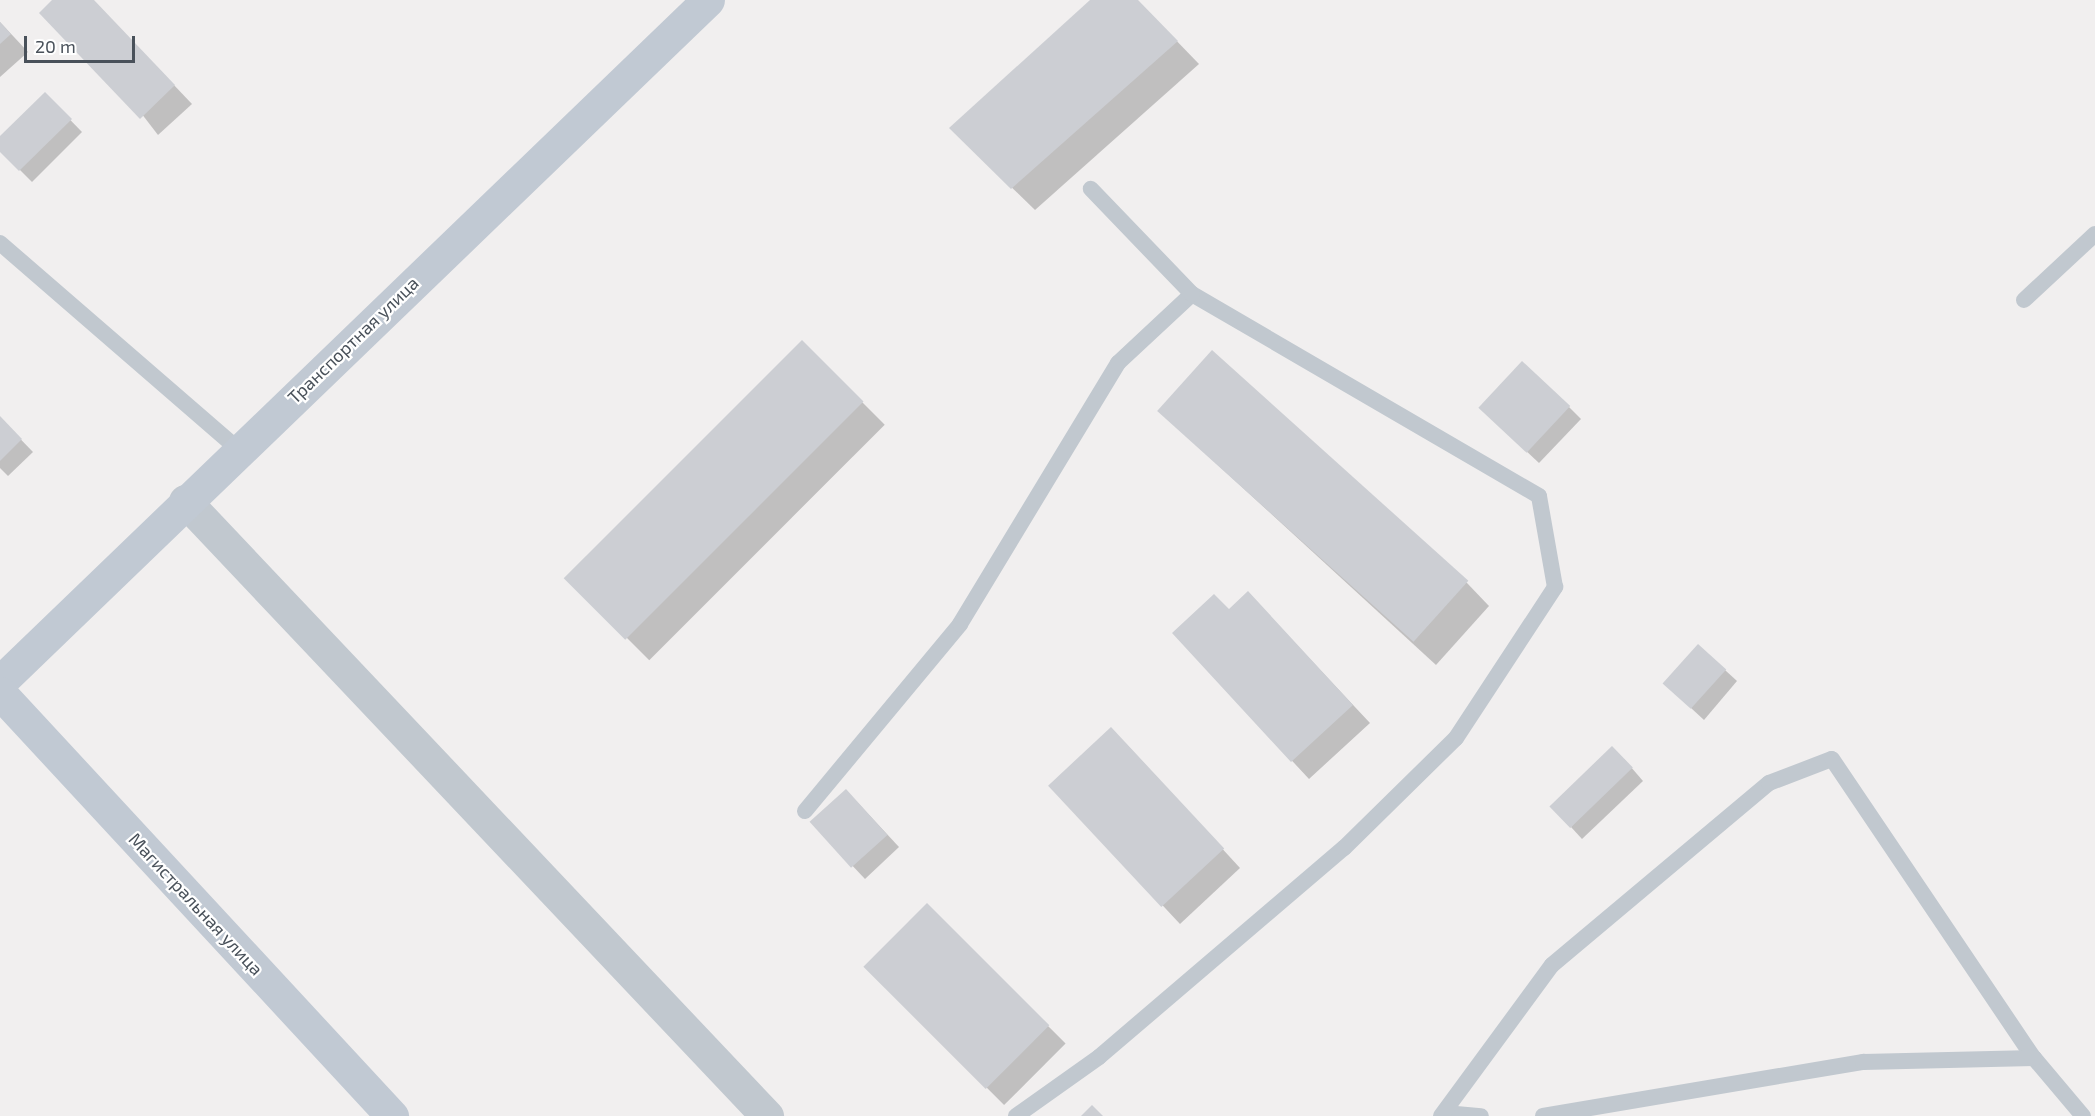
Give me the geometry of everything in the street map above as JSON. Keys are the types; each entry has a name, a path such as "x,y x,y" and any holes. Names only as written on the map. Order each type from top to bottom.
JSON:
{"street":[{"name":"Транспортная улица","path":"0,682 185,501 708,0"},
{"path":"185,501 767,1116"},
{"name":"Магистральная улица","path":"0,693 392,1116"}],"lane":[{"path":"1016,1116 1099,1057 1344,848 1456,738 1555,587 1539,496 1192,294 1091,189"},
{"path":"2024,300 2095,234"},
{"path":"0,243 239,450"},
{"path":"805,811 960,624 1118,363 1192,294"},
{"path":"1444,1115 1552,965 1769,783 1832,759 2034,1058 2083,1116"},
{"path":"1543,1116 1863,1062 2034,1058"},
{"path":"1444,1115 1481,1116"}],"building":[{"path":"52,0 94,0 175,85 140,119 39,13"},
{"path":"1090,0 1138,0 1178,41 1011,189 949,128"},
{"path":"0,22 11,34 0,44"},
{"path":"45,92 72,119 19,171 0,152 0,136"},
{"path":"802,340 864,402 625,640 564,578"},
{"path":"1212,350 1468,581 1414,642 1157,411"},
{"path":"1522,361 1570,406 1527,453 1478,408"},
{"path":"0,416 22,439 0,461"},
{"path":"1248,591 1353,705 1291,762 1172,633 1214,594 1229,609"},
{"path":"1698,644 1726,669 1691,709 1663,683"},
{"path":"1111,727 1224,848 1161,907 1048,786"},
{"path":"1612,746 1633,768 1570,828 1549,806"},
{"path":"846,789 887,835 851,868 810,822"},
{"path":"927,903 1049,1025 986,1089 863,967"},
{"path":"1092,1105 1103,1116 1081,1116"}]}
